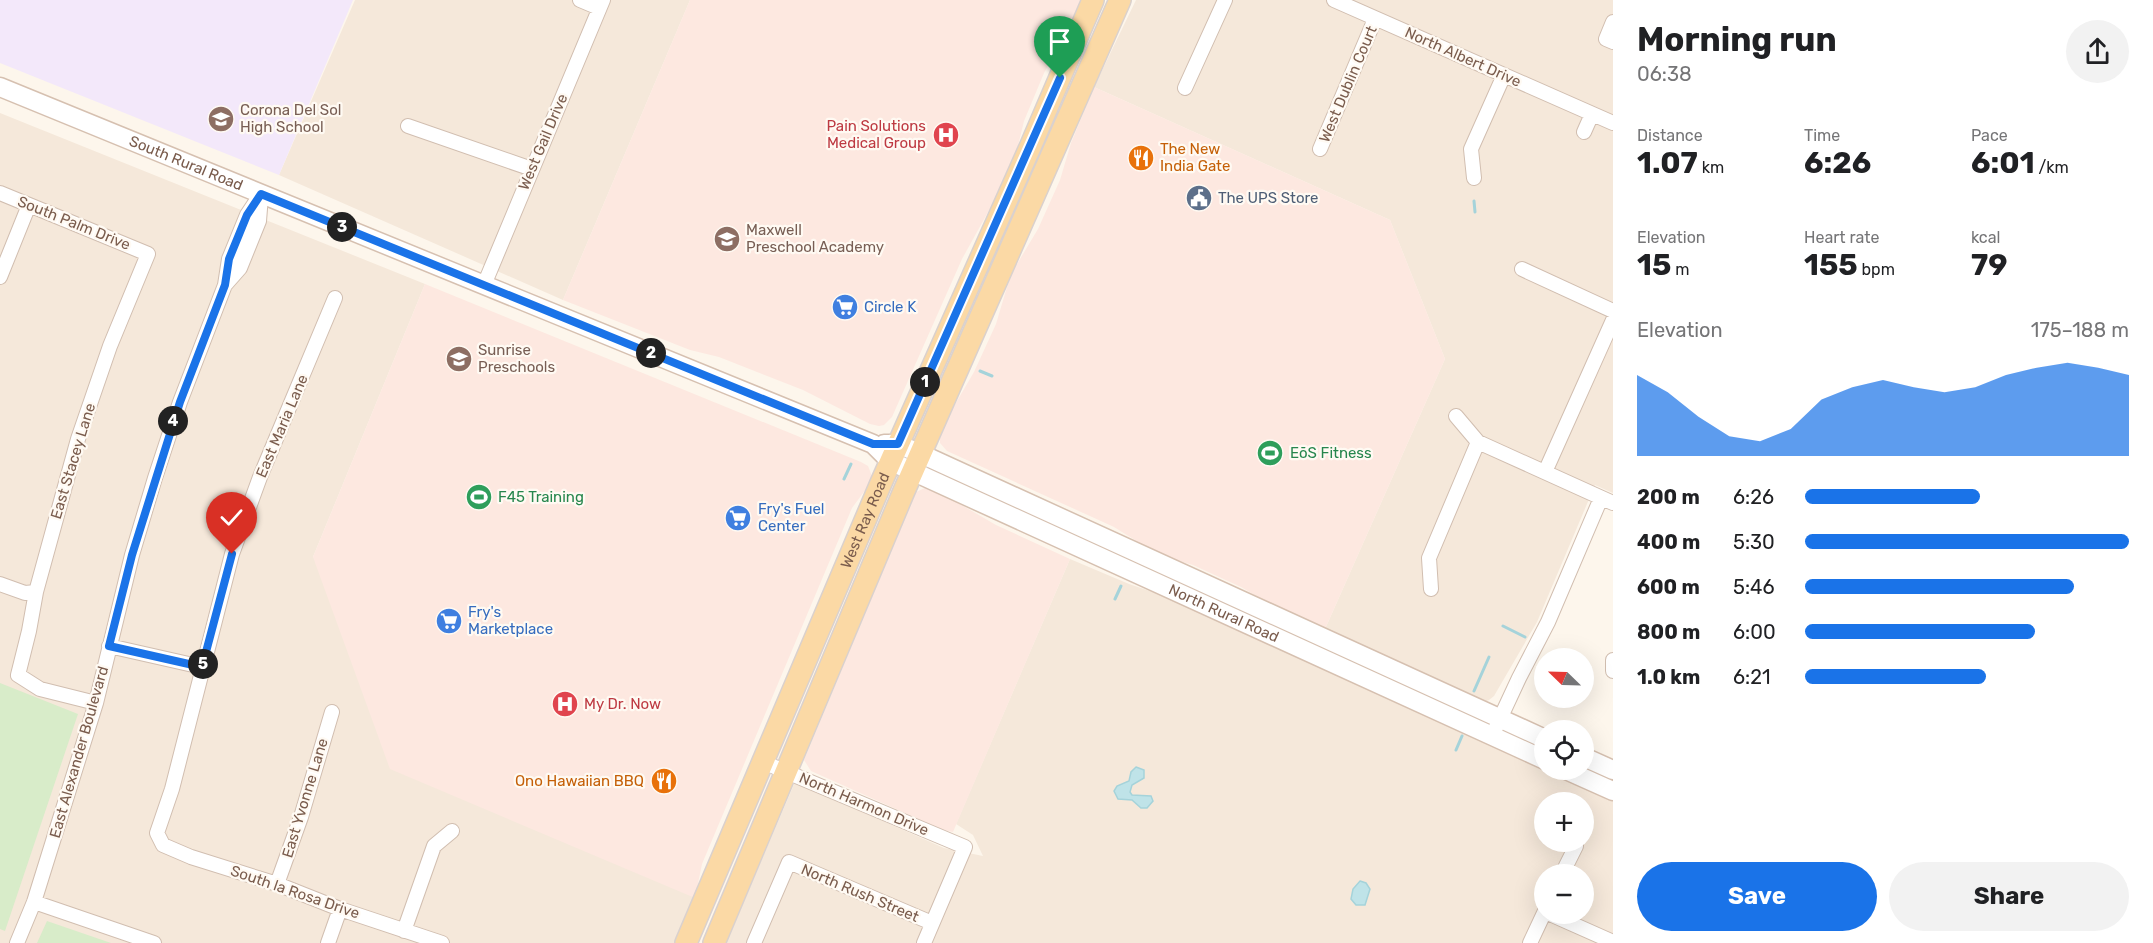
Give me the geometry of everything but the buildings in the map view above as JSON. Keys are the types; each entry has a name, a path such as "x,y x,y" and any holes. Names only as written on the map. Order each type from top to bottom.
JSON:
{"main road":[{"name":"West Ray Road","path":"714,943 787,770 905,458 1031,145 1093,0"},
{"name":"West Ray Road","path":"686,943 764,762 905,458 1053,156 1120,0"},
{"name":"South Rural Road","path":"0,87 905,458"},
{"path":"1031,145 1053,156"},
{"name":"North Rural Road","path":"905,458 1534,734"},
{"name":"North Rural Road","path":"905,458 1534,755"},
{"path":"1594,761 1613,770"},
{"path":"1588,780 1613,791"}],"street":[{"path":"580,0 601,4"},
{"path":"1185,88 1225,0"},
{"name":"North Albert Drive","path":"1334,0 1613,123"},
{"name":"West Gail Drive","path":"484,285 601,4"},
{"name":"West Dublin Court","path":"1320,149 1376,19"},
{"path":"1609,40 1613,22"},
{"path":"1473,178 1471,149 1504,75"},
{"path":"1584,132 1592,114"},
{"path":"408,126 532,169"},
{"name":"South Palm Drive","path":"0,193 148,254"},
{"name":"East Alexander Boulevard","path":"17,943 34,902 96,703 132,555 155,478 180,402 225,285 229,259 247,215 261,194"},
{"path":"0,277 29,205"},
{"name":"East Stacey Lane","path":"96,703 40,689 18,675 36,592 78,439 110,346 148,254"},
{"path":"1522,269 1613,311"},
{"name":"East Maria Lane","path":"157,833 172,789 232,554 260,477 335,298"},
{"path":"1545,472 1613,320"},
{"path":"1456,416 1478,442 1607,501 1492,735"},
{"path":"1431,589 1429,558 1478,442"},
{"path":"0,584 25,592 36,592"},
{"path":"109,646 202,667"},
{"path":"1613,660 1613,671"},
{"name":"East Yvonne Lane","path":"277,884 301,817 332,712"},
{"name":"North Harmon Drive","path":"764,762 965,848 932,923"},
{"path":"404,931 434,846 452,831"},
{"name":"South la Rosa Drive","path":"157,833 163,845 191,857 277,884 340,909 442,943"},
{"name":"North Rush Street","path":"754,943 789,862 932,923"},
{"path":"34,902 154,943"},
{"path":"328,943 340,909"},
{"path":"924,943 932,923"},
{"path":"1530,943 1539,924"},
{"path":"1572,924 1613,942"}],"shaded area":[{"name":"Corona Del Sol High School","path":"0,0 353,0 279,175 0,63"},
{"path":"355,0 690,0 563,300 279,175"},
{"path":"690,0 1081,0 1074,18 1044,73 1024,121 1016,154 998,194 962,259 892,417 884,425 870,424 803,390 719,357 690,350 563,300"},
{"path":"1136,0 1613,0 1613,493 1595,485 1537,622 1494,696 1489,700 1484,702 1325,629 1445,359 1390,220 1094,87"},
{"path":"1094,87 1390,220 1445,359 1325,629 1282,611 1241,587 1193,565 1159,555 1114,527 947,451 940,443 940,435 950,413 974,372 996,324 1014,269 1038,229 1060,180 1071,143"},
{"path":"0,113 425,284 313,557 695,898 676,943 0,943"},
{"path":"425,284 868,466 872,477 869,485 852,508 702,864 695,898 390,769 313,557"},
{"path":"925,488 934,489 996,525 1070,559 953,832 943,830 811,771 804,760 914,496 916,492"},
{"path":"1070,559 1129,584 1182,602 1534,763 1534,780 1571,780 1613,799 1613,943 726,943 795,782 944,848 983,856 973,835 956,824"}],"green space":[{"path":"0,683 78,714 5,931 0,929"},
{"path":"47,921 111,943 37,943"}],"water":[{"path":"1136,767 1144,770 1144,778 1132,785 1130,792 1132,795 1151,796 1153,801 1147,808 1141,808 1132,800 1118,799 1114,791 1117,786 1129,781 1131,772"},
{"path":"1360,881 1366,883 1370,889 1365,905 1356,905 1351,899 1353,889"}],"waterway":[{"path":"1474,201 1475,212"},
{"path":"980,371 992,376"},
{"path":"844,479 851,464"},
{"path":"1115,599 1121,586"},
{"path":"1503,626 1525,637"},
{"path":"1474,691 1489,657"},
{"path":"1456,750 1462,736"}],"place":[{"name":"Corona Del Sol High School","path":"221,119"},
{"name":"Pain Solutions Medical Group","path":"946,135"},
{"name":"The New India Gate","path":"1141,158"},
{"name":"The UPS Store","path":"1199,198"},
{"name":"Maxwell Preschool Academy","path":"727,239"},
{"name":"Circle K","path":"845,307"},
{"name":"Sunrise Preschools","path":"459,359"},
{"name":"EōS Fitness","path":"1270,453"},
{"name":"F45 Training","path":"479,497"},
{"name":"Fry's Fuel Center","path":"738,518"},
{"name":"Fry's Marketplace","path":"449,621"},
{"name":"My Dr. Now","path":"565,704"},
{"name":"Ono Hawaiian BBQ","path":"664,781"}],"route":[{"path":"232,554 202,667 109,646 132,555 180,402 225,285 229,259 247,215 261,194 873,444 898,444 1060,78"}]}
